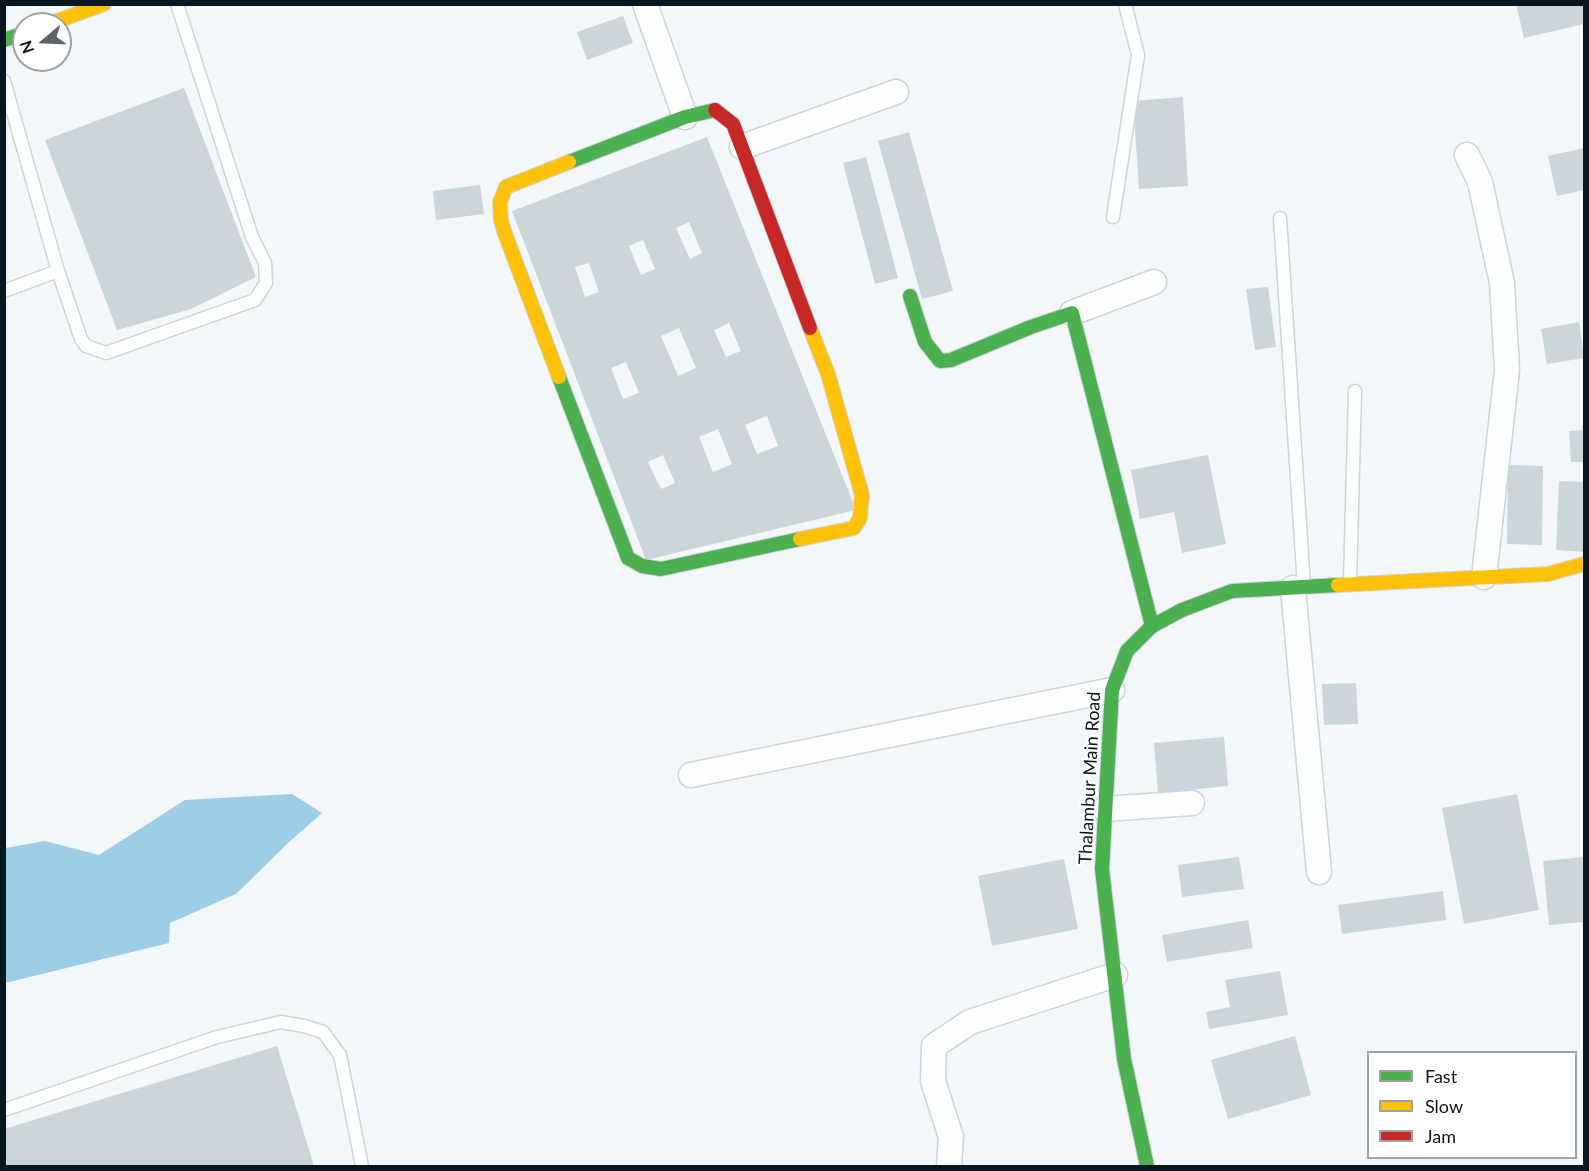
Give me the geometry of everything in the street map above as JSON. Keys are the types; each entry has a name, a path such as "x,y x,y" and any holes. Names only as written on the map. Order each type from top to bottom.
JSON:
{"street":[{"path":"72,16 104,4"},
{"path":"645,4 684,117"},
{"path":"742,147 896,92"},
{"path":"715,110 733,124 828,374 862,495 860,518 854,528 661,568 642,566 628,558 504,231 500,202 506,187 684,117 715,110"},
{"path":"1467,155 1480,182 1502,283 1507,370 1484,577"},
{"path":"910,296 925,342 940,361 951,360 1031,327 1072,314 1154,282"},
{"path":"1072,314 1152,626"},
{"name":"Thalambur Main Road","path":"1147,1167 1124,1059 1102,869 1112,690 1127,651 1152,626 1182,610 1232,591 1548,573 1584,564"},
{"path":"1299,587 1318,872"},
{"path":"691,775 1112,690"},
{"path":"1105,809 1192,803"},
{"path":"949,1167 951,1137 933,1081 934,1046 970,1022 1114,975"}],"lane":[{"path":"4,81 58,271 81,339 86,346 106,353 255,300 266,283 265,263 252,237 177,4"},
{"path":"1113,217 1138,55 1125,4"},
{"path":"1280,218 1299,587"},
{"path":"4,291 58,271"},
{"path":"1350,584 1355,391"},
{"path":"4,1110 217,1037 281,1022 323,1032 340,1055 362,1167"}],"water":[{"path":"292,794 322,813 236,894 170,923 169,943 5,983 5,848 45,841 99,855 185,800"}],"building":[{"path":"1516,4 1584,4 1584,24 1524,38"},
{"path":"623,16 633,43 587,60 577,32"},
{"path":"184,88 256,277 191,309 117,330 45,140"},
{"path":"1183,97 1188,186 1139,189 1133,101"},
{"path":"909,132 953,291 922,299 878,141"},
{"path":"707,137 856,510 646,560 512,211","holes":["689,222 702,253 690,259 676,228","643,240 655,269 641,275 629,246","589,263 599,292 585,297 575,267","729,323 741,351 726,357 714,330","679,328 696,368 678,376 661,336","626,362 639,393 623,399 611,368","767,416 778,446 757,454 745,425","718,429 732,464 713,472 699,437","663,455 675,483 661,489 648,462"]},
{"path":"1584,148 1584,190 1557,196 1548,156"},
{"path":"866,157 898,278 875,284 843,163"},
{"path":"480,185 484,214 436,220 433,191"},
{"path":"1268,287 1276,347 1255,350 1246,289"},
{"path":"1579,322 1584,358 1547,364 1541,329"},
{"path":"1584,430 1584,462 1571,462 1569,431"},
{"path":"1208,455 1226,544 1182,553 1174,512 1140,519 1131,470"},
{"path":"1508,465 1543,466 1542,545 1507,544"},
{"path":"1559,481 1584,482 1584,552 1556,550"},
{"path":"1356,683 1358,724 1324,725 1322,684"},
{"path":"1224,737 1228,786 1158,793 1154,743"},
{"path":"1517,794 1539,910 1464,924 1442,808"},
{"path":"1239,857 1244,889 1182,897 1178,865"},
{"path":"1584,857 1584,922 1549,925 1543,861"},
{"path":"1064,859 1078,929 992,946 978,876"},
{"path":"1443,891 1446,920 1342,934 1338,905"},
{"path":"1248,920 1253,948 1167,962 1162,935"},
{"path":"1280,971 1288,1015 1209,1029 1206,1012 1230,1007 1225,980"},
{"path":"1295,1036 1311,1095 1228,1119 1211,1060"},
{"path":"277,1046 314,1166 4,1166 4,1129"}],"traffic: fast":[{"path":"4,40 12,37"},
{"path":"569,162 685,117 715,110"},
{"path":"910,296 925,342 940,361 951,360 1072,313 1152,626"},
{"path":"559,377 628,558 642,566 661,569 800,539"},
{"path":"1147,1166 1124,1059 1102,869 1112,690 1127,651 1152,626 1182,610 1232,591 1338,585"}],"traffic: slow":[{"path":"72,16 104,4"},
{"path":"559,377 504,231 500,202 506,187 569,162"},
{"path":"800,539 854,528 860,518 862,495 828,374 810,328"},
{"path":"1338,585 1548,574 1584,564"}],"traffic: jam":[{"path":"715,110 733,124 810,328"}]}
